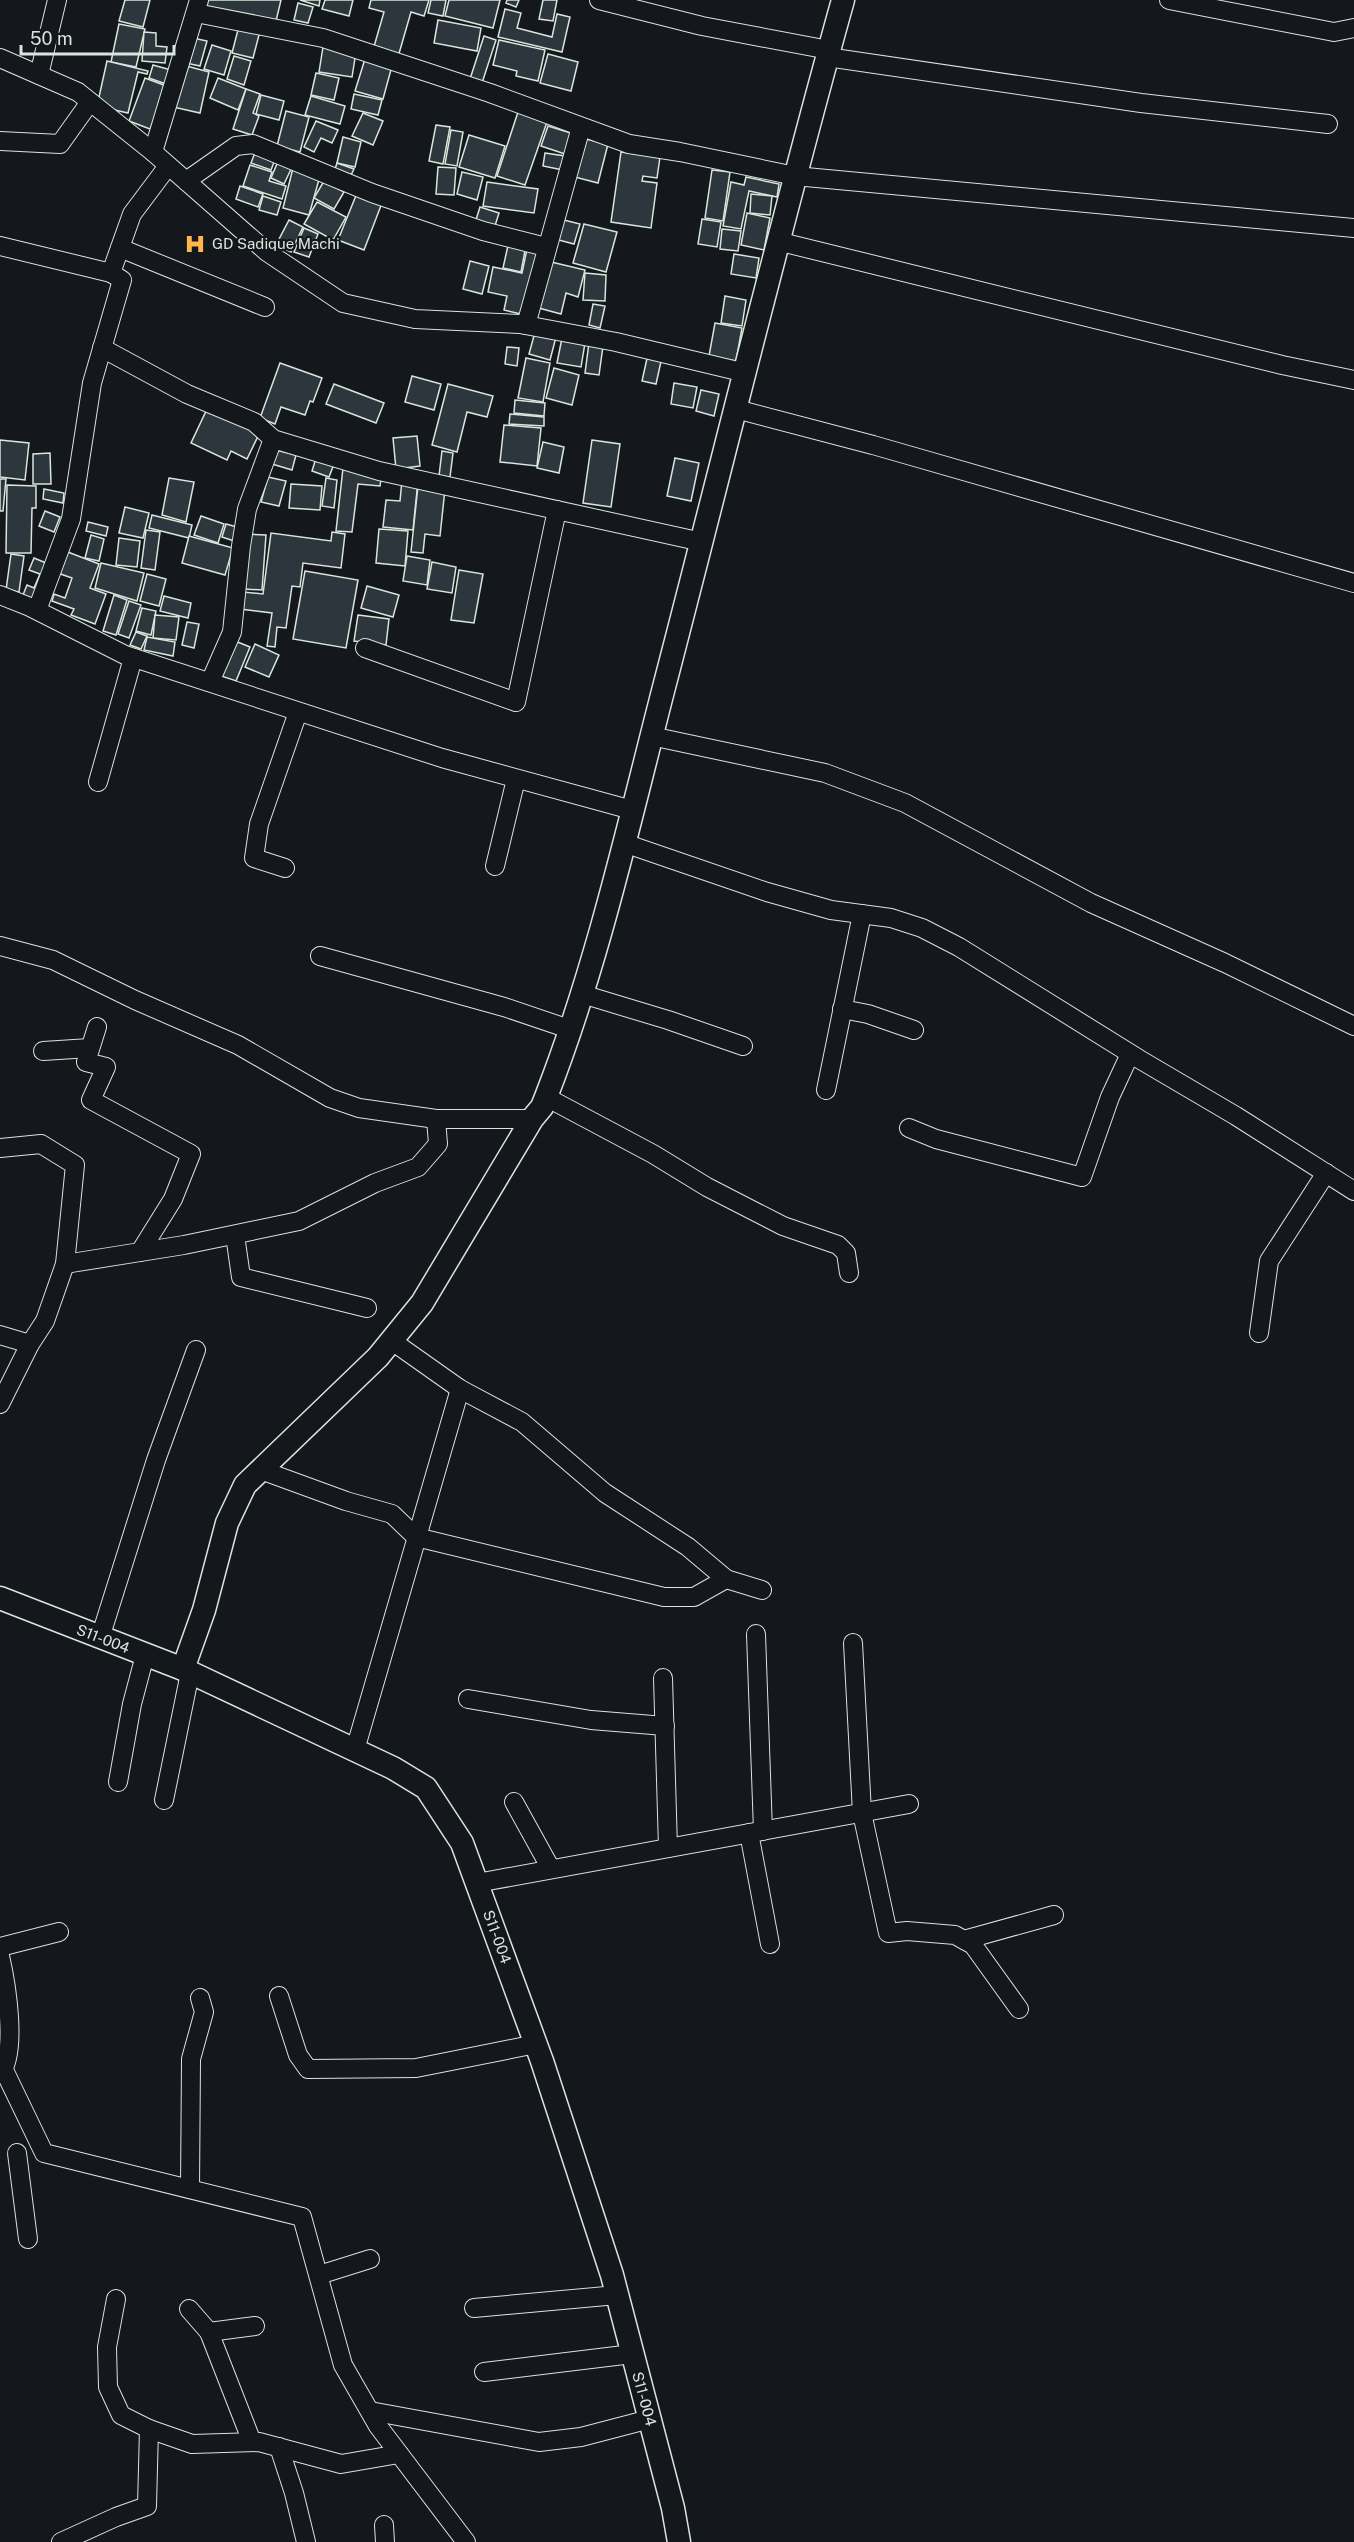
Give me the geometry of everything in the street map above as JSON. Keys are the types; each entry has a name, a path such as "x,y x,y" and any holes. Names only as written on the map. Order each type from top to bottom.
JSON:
{"street":[{"path":"39,75 57,0"},
{"path":"602,0 702,26 828,53 1141,103 1328,124"},
{"path":"164,1800 187,1671 227,1523 245,1485 378,1358 422,1303 532,1119 542,1107 572,1030 624,843 746,373 777,241 843,0"},
{"path":"1169,0 1334,32 1354,28"},
{"path":"153,152 197,7 323,38 630,144 795,176 1354,228"},
{"path":"0,58 78,92 153,152 267,252 343,303 416,319 526,326 616,342 746,373"},
{"path":"0,141 60,144 90,102"},
{"path":"526,326 581,127"},
{"path":"186,182 236,146 253,144 372,193 483,231 546,247"},
{"path":"111,273 132,214 168,166"},
{"path":"777,241 1271,362 1354,380"},
{"path":"0,246 111,273 122,280 92,383 71,519 37,610"},
{"path":"120,248 265,307"},
{"path":"102,348 187,394 254,422 273,439 379,471 702,542"},
{"path":"736,409 873,445 1354,583"},
{"path":"210,682 232,632 241,546 248,509 273,439"},
{"path":"365,648 516,702 557,510"},
{"path":"0,595 37,610 132,657 298,712 516,779 632,810"},
{"path":"98,782 132,657"},
{"path":"285,868 254,858 259,824 298,712"},
{"path":"651,736 825,773 905,803 1092,903 1354,1026"},
{"path":"495,866 516,779"},
{"path":"624,843 767,892 831,910 891,918 922,928 959,946 1354,1191"},
{"path":"826,1090 862,914"},
{"path":"0,946 53,960 135,1000 238,1045 330,1098 359,1108 436,1119 532,1119"},
{"path":"320,956 504,1007 572,1030"},
{"path":"582,994 743,1046"},
{"path":"842,1009 868,1014 914,1030"},
{"path":"97,1027 86,1062 106,1067 91,1100 191,1154 173,1199 140,1252"},
{"path":"43,1051 90,1048"},
{"path":"909,1128 936,1139 1082,1177 1110,1097 1130,1053"},
{"path":"546,1097 653,1154 706,1187 783,1226 838,1245 846,1253 849,1274"},
{"path":"65,1264 299,1221 375,1183 418,1167 438,1144 436,1119"},
{"path":"0,1148 41,1144 75,1165 65,1264 45,1321 30,1344 0,1404"},
{"path":"1259,1333 1269,1261 1326,1173"},
{"path":"235,1234 241,1277 367,1308"},
{"path":"0,1335 30,1344"},
{"path":"392,1341 460,1389 522,1422 605,1493 688,1547 726,1579 762,1590"},
{"path":"100,1638 156,1460 196,1350"},
{"path":"355,1750 460,1389"},
{"path":"261,1470 346,1501 392,1514 416,1537 664,1596 694,1597 726,1579"},
{"name":"S11-004","path":"0,1598 187,1671 393,1768 426,1788 462,1843 536,2044 617,2295 673,2508 679,2542"},
{"path":"756,1634 756,1832 771,1944"},
{"path":"853,1643 862,1813 888,1933 907,1930 955,1935 973,1945 1019,2009"},
{"path":"118,1782 132,1704 145,1655"},
{"path":"663,1678 668,1848"},
{"path":"468,1699 591,1720 664,1726"},
{"path":"514,1802 551,1869"},
{"path":"477,1883 909,1804"},
{"path":"964,1940 1054,1915"},
{"path":"0,1947 59,1932"},
{"path":"0,1956 8,1991 9,2042 2,2072 44,2153"},
{"path":"279,1996 298,2055 308,2069 416,2068 536,2044"},
{"path":"190,2189 191,2060 204,2012 200,1998"},
{"path":"27,2239 9,2151 44,2153 303,2217 344,2365 370,2411 399,2454 466,2542"},
{"path":"319,2275 370,2259"},
{"path":"474,2308 617,2295"},
{"path":"116,2300 107,2347 108,2387 121,2415 149,2429 192,2444 252,2442 341,2464 399,2454"},
{"path":"189,2309 209,2332 252,2442"},
{"path":"209,2332 255,2326"},
{"path":"484,2372 632,2354"},
{"path":"370,2411 539,2442 581,2437 650,2419"},
{"path":"61,2542 116,2517 147,2506 149,2429"},
{"path":"279,2447 294,2493 306,2542"}],"building":[{"path":"125,0 150,0 143,27 119,21"},
{"path":"203,0 281,0 276,21 202,6"},
{"path":"300,0 320,0 319,6"},
{"path":"325,0 353,0 349,16 322,9"},
{"path":"371,0 429,0 424,16 411,12 398,57 373,50 384,12 369,8"},
{"path":"431,0 446,0 443,16 428,13"},
{"path":"449,0 500,0 493,28 445,16"},
{"path":"507,0 519,0 516,7 506,3"},
{"path":"543,0 557,0 553,21 539,19"},
{"path":"298,3 313,7 308,23 294,20"},
{"path":"505,9 521,13 517,28 552,37 557,14 570,17 562,52 498,37"},
{"path":"438,20 481,28 477,51 434,43"},
{"path":"119,24 145,29 136,67 111,62"},
{"path":"239,26 260,31 253,58 232,53"},
{"path":"144,32 156,33 156,46 167,47 165,63 142,61"},
{"path":"484,36 496,40 482,83 470,79"},
{"path":"193,38 207,41 200,66 186,63"},
{"path":"499,40 545,50 538,81 516,76 517,71 493,65"},
{"path":"212,45 231,51 224,75 204,69"},
{"path":"323,47 356,52 352,77 319,72"},
{"path":"548,54 578,62 571,91 540,83"},
{"path":"234,56 251,61 244,85 227,79"},
{"path":"365,59 392,66 383,99 355,91"},
{"path":"107,61 148,71 147,74 138,72 128,113 97,106"},
{"path":"153,65 171,70 166,84 149,78"},
{"path":"183,65 209,72 200,113 173,107"},
{"path":"316,73 339,78 334,100 311,95"},
{"path":"145,78 169,87 150,129 129,121"},
{"path":"218,78 246,89 238,110 210,98"},
{"path":"246,89 260,94 253,113 259,116 252,135 233,129"},
{"path":"354,94 382,100 378,115 351,109"},
{"path":"261,95 284,101 279,120 256,114"},
{"path":"311,96 345,106 340,124 305,115"},
{"path":"286,111 309,117 300,152 277,146"},
{"path":"518,112 547,122 525,185 497,176"},
{"path":"363,113 383,121 373,145 352,136"},
{"path":"316,121 338,130 332,143 321,138 314,152 304,147"},
{"path":"436,125 450,127 443,164 429,161"},
{"path":"548,126 574,134 568,155 541,146"},
{"path":"451,130 463,132 457,166 445,164"},
{"path":"469,135 505,146 495,178 459,167"},
{"path":"343,137 361,142 355,167 337,163"},
{"path":"581,138 608,144 598,183 571,176"},
{"path":"256,150 276,157 271,170 251,163"},
{"path":"621,152 660,157 657,178 643,176 642,181 657,183 651,228 611,222"},
{"path":"545,153 565,156 563,170 543,166"},
{"path":"279,159 293,165 284,184 271,178"},
{"path":"337,163 354,169 351,175 335,169"},
{"path":"250,165 272,172 269,181 286,186 282,199 243,186"},
{"path":"438,167 456,168 454,195 436,194"},
{"path":"293,168 320,176 309,215 283,208"},
{"path":"712,170 730,172 723,221 705,218"},
{"path":"462,172 483,177 477,200 457,194"},
{"path":"746,177 779,184 777,197 749,191 741,229 723,226 731,182 744,185"},
{"path":"324,181 344,192 334,209 314,198"},
{"path":"487,182 538,189 534,213 483,206"},
{"path":"240,186 263,194 258,207 236,199"},
{"path":"357,193 382,203 364,250 338,240"},
{"path":"751,194 772,196 770,215 750,213"},
{"path":"263,196 281,202 277,215 259,210"},
{"path":"317,202 346,217 333,240 304,224"},
{"path":"480,207 499,213 494,229 475,223"},
{"path":"747,213 770,218 764,250 741,245"},
{"path":"560,219 580,224 574,244 555,239"},
{"path":"702,219 721,222 717,247 698,244"},
{"path":"289,220 303,227 291,252 276,245"},
{"path":"584,224 617,232 606,272 573,263"},
{"path":"304,228 318,234 309,257 294,252"},
{"path":"722,229 741,231 738,251 720,249"},
{"path":"509,241 526,245 521,272 503,268"},
{"path":"527,249 539,252 525,315 504,310 507,296 488,292 493,267 522,273"},
{"path":"734,254 759,258 756,278 731,274"},
{"path":"470,261 489,266 482,294 463,289"},
{"path":"547,261 585,270 578,297 566,293 561,314 535,307"},
{"path":"585,273 606,275 605,301 583,300"},
{"path":"725,296 746,300 742,326 721,323"},
{"path":"593,304 605,306 600,328 589,325"},
{"path":"715,323 742,328 736,361 709,356"},
{"path":"535,332 556,337 550,360 529,354"},
{"path":"562,338 585,343 581,367 557,363"},
{"path":"589,343 603,346 599,375 585,373"},
{"path":"507,347 519,348 517,366 505,364"},
{"path":"648,354 662,357 656,384 642,381"},
{"path":"526,358 550,363 543,402 518,398"},
{"path":"280,363 322,378 313,402 310,401 305,415 281,407 275,424 260,418"},
{"path":"554,368 579,375 572,405 546,398"},
{"path":"412,376 441,384 434,410 405,402"},
{"path":"674,383 697,387 693,408 671,404"},
{"path":"334,384 384,403 376,423 326,404"},
{"path":"448,384 493,396 487,417 467,412 457,452 432,445"},
{"path":"701,390 719,394 714,416 696,411"},
{"path":"515,400 545,403 544,416 514,413"},
{"path":"208,407 260,432 247,459 231,451 227,460 191,443"},
{"path":"510,414 544,417 544,426 509,424"},
{"path":"504,425 541,428 537,466 500,462"},
{"path":"417,436 420,466 396,469 393,438"},
{"path":"0,440 29,443 25,480 0,477"},
{"path":"592,440 620,444 611,507 583,503"},
{"path":"543,442 564,447 559,473 537,468"},
{"path":"276,450 296,455 292,470 272,464"},
{"path":"442,451 453,453 450,477 439,476"},
{"path":"50,453 51,484 33,484 33,454"},
{"path":"316,458 334,464 329,477 312,471"},
{"path":"675,458 699,463 691,501 667,496"},
{"path":"343,468 382,472 380,486 358,484 352,532 336,531"},
{"path":"268,477 286,481 279,506 261,502"},
{"path":"169,478 194,482 186,522 162,515"},
{"path":"326,478 337,480 334,508 322,506"},
{"path":"0,479 6,479 3,511 0,511"},
{"path":"402,480 418,481 413,530 383,527 386,500 400,501"},
{"path":"291,484 322,486 320,510 289,508"},
{"path":"7,485 36,486 36,508 32,508 31,553 6,553"},
{"path":"418,486 445,489 440,536 425,534 423,553 411,552"},
{"path":"44,489 64,493 63,503 43,499"},
{"path":"125,507 149,513 143,538 119,533"},
{"path":"45,511 60,517 54,532 39,526"},
{"path":"152,515 192,525 189,538 149,528"},
{"path":"201,516 224,524 218,543 194,535"},
{"path":"88,522 108,527 106,536 86,531"},
{"path":"226,524 241,528 237,542 222,537"},
{"path":"379,529 408,531 405,566 376,563"},
{"path":"146,530 160,532 155,570 141,568"},
{"path":"332,532 345,534 341,568 303,563 300,587 292,586 286,628 277,627 275,647 267,646 272,613 240,609 243,592 263,594 271,533 331,541"},
{"path":"246,534 266,535 262,590 243,589"},
{"path":"91,535 104,539 99,561 85,558"},
{"path":"189,536 233,548 225,575 182,563"},
{"path":"119,538 140,541 137,567 116,565"},
{"path":"60,549 99,564 90,588 106,594 95,624 71,615 74,609 52,601 54,594 65,598 72,578 52,571"},
{"path":"11,554 24,556 19,592 6,590"},
{"path":"407,556 430,560 427,585 403,581"},
{"path":"34,558 46,563 32,599 23,595 27,585 34,588 40,574 29,570"},
{"path":"432,562 456,567 452,593 427,589"},
{"path":"101,563 144,573 137,601 95,588"},
{"path":"459,570 483,574 474,623 451,620"},
{"path":"305,571 358,580 346,648 293,639"},
{"path":"147,574 166,579 159,606 140,601"},
{"path":"367,586 399,595 393,617 361,608"},
{"path":"114,595 127,600 116,635 103,631"},
{"path":"164,596 191,603 188,618 160,611"},
{"path":"129,601 141,605 129,638 118,634"},
{"path":"142,608 156,611 151,635 136,631"},
{"path":"155,615 179,617 176,640 153,638"},
{"path":"358,615 389,619 386,645 354,641"},
{"path":"187,622 199,624 194,648 182,645"},
{"path":"136,632 147,636 141,649 130,645"},
{"path":"147,637 175,642 173,656 144,650"},
{"path":"235,641 250,647 236,681 221,676"},
{"path":"255,644 279,655 269,677 245,667"}],"place":[{"name":"GD Sadique Machi","path":"195,244"}]}
